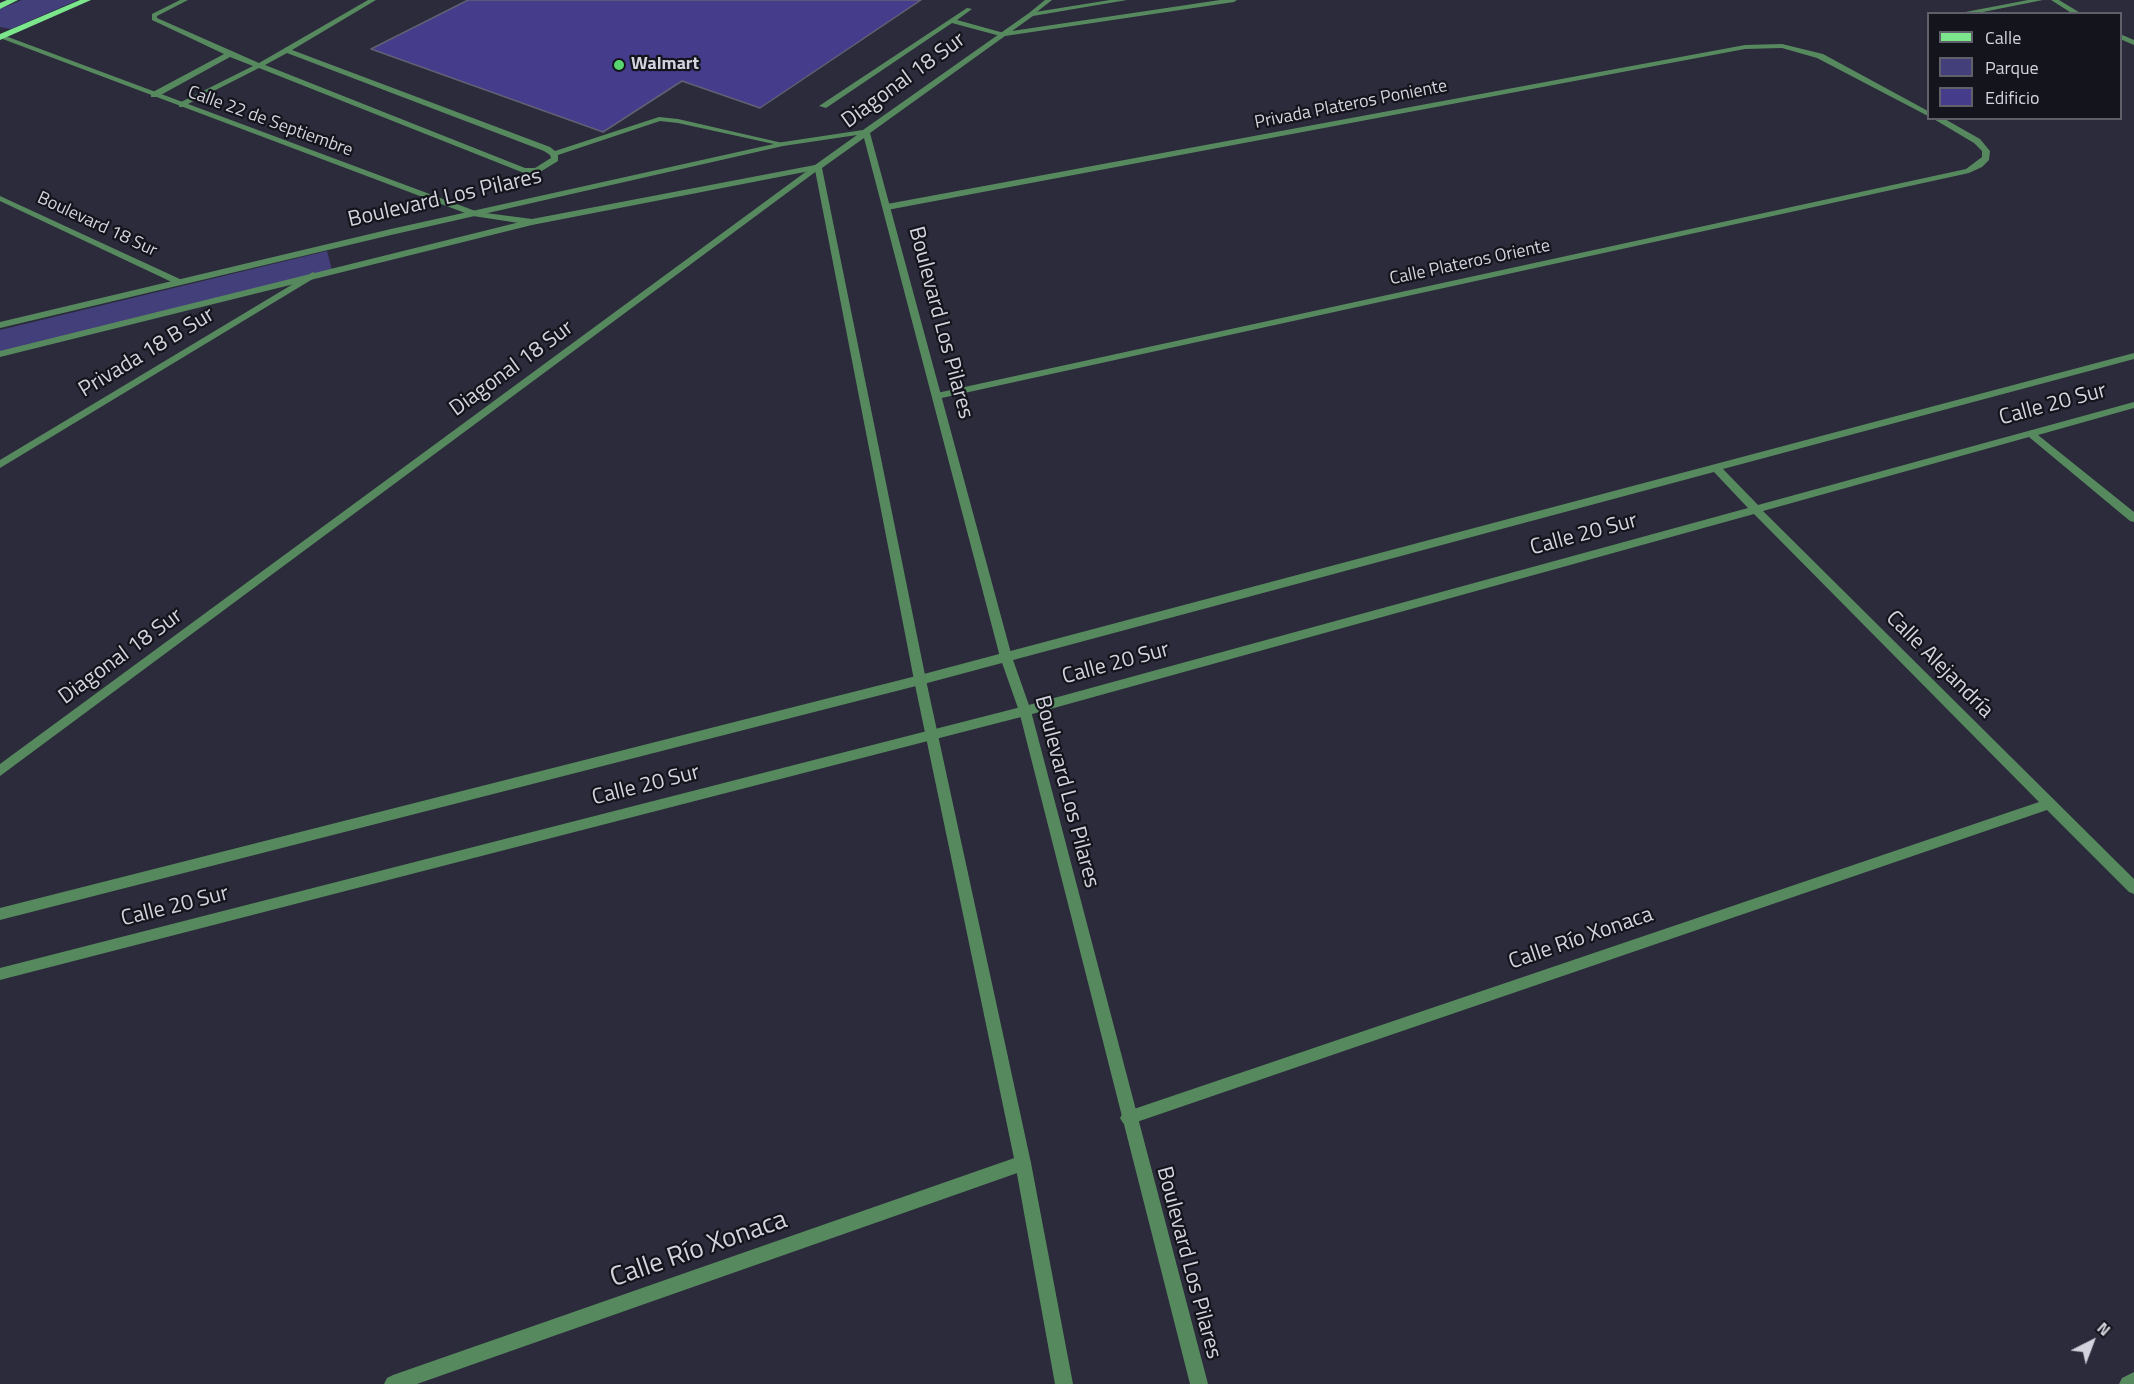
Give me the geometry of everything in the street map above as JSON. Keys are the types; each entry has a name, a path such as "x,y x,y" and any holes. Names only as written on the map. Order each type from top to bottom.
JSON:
{"main road":[{"path":"0,6 14,0"},
{"path":"0,37 87,0"}],"street":[{"path":"185,0 154,15 154,19 230,54 524,171 537,170 546,166 553,161 554,154"},
{"path":"182,105 260,65 373,0"},
{"name":"Diagonal 18 Sur","path":"0,771 866,131 1049,0"},
{"path":"1031,14 1124,0"},
{"path":"951,21 1001,35 1234,0"},
{"path":"1970,12 2040,0"},
{"path":"2054,0 2075,12"},
{"path":"823,106 969,9"},
{"name":"Calle 22 de Septiembre","path":"0,37 476,213 532,222"},
{"name":"Privada Plateros Poniente","path":"887,207 1745,47 1782,46 1820,56 1927,113"},
{"path":"286,50 547,149 554,154"},
{"path":"154,95 230,54"},
{"path":"554,154 659,119 783,144"},
{"name":"Calle Plateros Oriente","path":"937,396 1969,171 1986,158 1986,151 1977,141 1940,120"},
{"name":"Boulevard Los Pilares","path":"0,325 476,213 783,144 866,131 1006,657 1025,711 1128,1118 1199,1384"},
{"path":"818,167 920,680 1023,1163 1064,1384"},
{"name":"Boulevard Los Pilares","path":"0,354 532,222 818,167"},
{"name":"Boulevard 18 Sur","path":"0,198 179,282"},
{"name":"Privada 18 B Sur","path":"0,465 313,275"},
{"name":"Calle 20 Sur","path":"0,914 920,680 2134,356"},
{"name":"Calle 20 Sur","path":"0,974 1025,711 2134,405"},
{"path":"2030,434 2134,518"},
{"name":"Calle Alejandría","path":"1717,469 1754,510 2134,888"},
{"name":"Calle Río Xonaca","path":"1128,1118 2049,804"},
{"name":"Calle Río Xonaca","path":"393,1384 1023,1163"},
{"path":"2128,1384 2134,1381"}],"green space":[{"path":"22,0 78,0 11,29 0,27 0,9"},
{"path":"327,251 333,274 0,356 0,330"}],"building":[{"name":"Walmart","path":"468,0 921,0 760,108 682,81 603,132 371,49"}],"place":[{"name":"Walmart","path":"619,65"}]}
